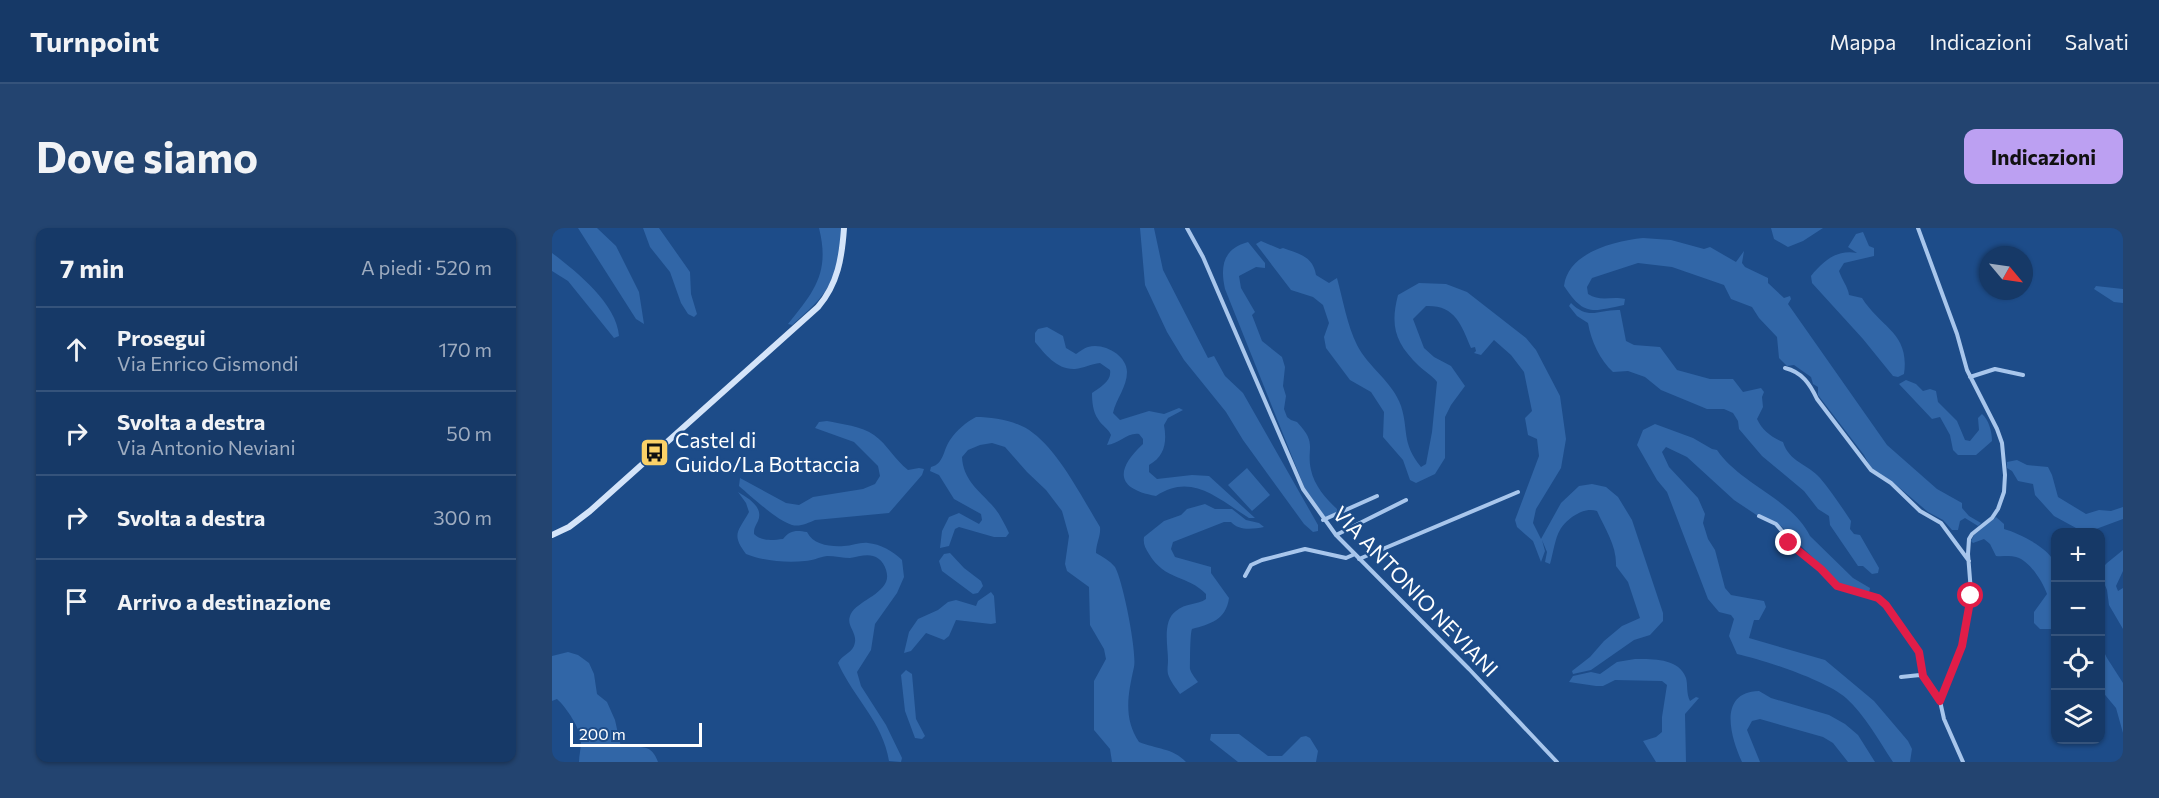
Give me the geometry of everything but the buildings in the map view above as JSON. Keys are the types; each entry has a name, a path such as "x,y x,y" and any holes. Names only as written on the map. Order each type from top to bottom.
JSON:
{"street":[{"path":"552,535 569,527 590,511 818,307 836,278 844,228"},
{"name":"VIA ANTONIO NEVIANI","path":"1187,228 1203,257 1303,489 1323,520 1557,762"},
{"path":"1918,228 1957,334 1970,377 2002,443 2005,478 1998,509 1992,518 1970,538 1968,554 1971,592 1965,637 1940,701"},
{"path":"1785,368 1798,372 1813,389 1817,399 1871,470 1891,483 1920,511 1941,523 1969,561"},
{"path":"1970,377 1995,369 2023,375"},
{"path":"1359,559 1473,509 1518,492"},
{"path":"1323,520 1377,496"},
{"path":"1336,535 1406,500"},
{"path":"1759,516 1776,524 1789,543 1821,569 1837,586 1878,598 1886,605 1919,652 1923,676 1940,701 1944,719 1963,762"},
{"path":"1245,576 1251,565 1262,560 1305,549 1346,558 1355,554"},
{"path":"1901,677 1923,676"}],"shaded area":[{"path":"578,228 597,228 616,246 639,292 644,324 636,319"},
{"path":"643,228 659,228 690,272 691,294 697,314 694,317 688,314 681,303 670,272 650,247"},
{"path":"819,228 841,228 835,273 824,294 815,304 792,325 788,324 813,291 818,280 823,257"},
{"path":"1140,228 1154,228 1163,270 1208,358 1214,356 1225,376 1243,393 1318,525 1318,531 1313,532 1304,524 1243,440 1226,412 1184,360 1167,332 1145,285"},
{"path":"1771,228 1823,228 1803,241 1788,247 1774,239"},
{"path":"1863,232 1869,246 1874,248 1874,256 1844,263 1839,271 1849,295 1862,298 1898,340 1905,360 1904,374 1898,377 1893,376 1812,283 1811,276 1831,257 1843,253 1857,253 1848,247 1856,234"},
{"path":"1643,238 1671,240 1704,249 1710,247 1736,262 1744,251 1742,263 1745,267 1768,278 1768,283 1784,298 1790,296 1788,304 1887,445 1937,489 1962,503 1962,508 1969,516 1981,523 1978,526 1965,518 1960,521 1958,530 1952,530 1943,520 1928,512 1895,484 1871,468 1864,455 1818,395 1818,387 1813,384 1811,377 1794,365 1787,366 1779,358 1777,337 1752,307 1731,299 1724,285 1672,267 1638,263 1592,278 1587,287 1588,294 1592,296 1625,299 1624,305 1596,310 1577,303 1564,286 1567,274 1574,265 1594,250 1619,242"},
{"path":"1261,241 1300,254 1312,264 1316,275 1329,283 1337,278 1357,345 1397,397 1408,443 1421,467 1426,464 1437,382 1404,350 1396,334 1395,316 1398,295 1419,283 1446,284 1467,292 1526,338 1536,350 1560,396 1566,439 1561,468 1536,509 1533,523 1541,539 1561,503 1579,486 1592,484 1606,487 1618,497 1632,520 1663,613 1663,621 1650,635 1634,640 1591,670 1573,674 1572,671 1590,657 1604,641 1622,626 1640,618 1628,582 1616,566 1613,545 1597,511 1581,512 1563,526 1557,537 1550,564 1545,562 1547,552 1542,540 1545,551 1541,562 1533,541 1517,527 1515,520 1539,456 1537,439 1528,435 1525,418 1532,411 1524,372 1511,355 1494,340 1481,355 1474,353 1475,347 1471,348 1456,318 1444,309 1426,306 1413,319 1424,348 1434,357 1451,366 1465,386 1445,417 1445,458 1435,474 1416,483 1410,480 1403,460 1383,437 1384,412 1371,392 1350,380 1326,348 1324,337 1329,323 1323,305 1313,297 1291,290 1256,244"},
{"path":"1248,242 1265,263 1265,268 1256,267 1239,276 1241,288 1255,312 1252,315 1262,341 1282,357 1285,367 1284,409 1287,417 1297,422 1307,436 1315,481 1337,509 1337,512 1326,518 1305,489 1225,289 1223,266 1225,260 1233,249"},
{"path":"552,253 594,289 603,300 617,324 619,336 614,338 568,281 552,271"},
{"path":"2096,286 2123,289 2123,303 2114,302 2094,289"},
{"path":"1571,303 1583,312 1589,313 1620,310 1626,341 1634,345 1660,347 1677,370 1710,379 1733,379 1743,392 1761,388 1764,392 1763,407 1757,419 1761,427 1783,442 1794,458 1815,473 1824,483 1851,521 1850,529 1854,534 1860,535 1879,568 1878,573 1872,574 1863,566 1858,566 1830,525 1829,516 1818,509 1804,491 1762,456 1739,429 1738,421 1733,413 1724,409 1707,409 1661,390 1645,377 1628,371 1613,372 1597,350 1588,323 1577,316 1569,306"},
{"path":"1047,327 1063,336 1066,348 1076,354 1088,347 1100,346 1113,351 1123,360 1127,377 1113,413 1120,420 1149,411 1164,414 1179,408 1183,410 1168,418 1164,425 1164,448 1159,457 1149,465 1149,472 1157,479 1192,475 1209,476 1255,518 1249,518 1215,496 1193,487 1169,489 1156,496 1133,489 1124,477 1124,470 1134,453 1143,444 1143,439 1139,434 1135,434 1107,445 1111,435 1096,416 1093,407 1092,393 1107,381 1110,370 1100,363 1075,369 1057,364 1035,342 1035,333 1038,329"},
{"path":"1906,380 1916,384 1923,391 1930,389 1936,391 1938,402 1957,421 1965,440 1970,441 1979,430 1978,418 1982,414 1990,426 1992,441 1976,455 1958,455 1953,450 1950,435 1940,417 1932,419 1899,384"},
{"path":"976,417 1006,420 1033,433 1052,452 1078,490 1100,527 1096,553 1115,567 1125,601 1134,659 1128,706 1134,733 1139,742 1170,751 1186,762 1112,762 1110,749 1094,730 1094,681 1106,659 1104,649 1090,625 1089,587 1067,571 1065,564 1069,536 1062,511 1046,490 1005,447 992,443 980,445 968,450 962,457 968,478 996,510 1009,533 1006,537 994,537 959,527 955,529 949,546 940,548 942,531 949,517 959,513 979,524 982,520 981,514 954,499 939,475 930,471 931,467 941,460 956,433"},
{"path":"827,421 864,429 883,443 908,470 924,469 922,475 889,513 815,520 801,525 792,525 772,513 739,486 740,478 786,503 799,505 813,497 863,489 875,484 880,476 878,466 854,442 815,428 819,422"},
{"path":"1655,424 1717,450 1739,473 1791,512 1810,536 1853,578 1870,588 1869,593 1841,586 1781,526 1764,520 1734,500 1687,457 1666,447 1662,452 1669,467 1698,498 1705,514 1703,523 1708,539 1715,550 1725,588 1731,595 1764,601 1766,607 1759,620 1754,620 1749,638 1825,660 1874,701 1908,741 1912,749 1910,762 1893,762 1859,712 1836,691 1794,671 1737,654 1729,636 1734,619 1731,615 1719,612 1708,599 1667,492 1657,480 1637,445 1643,430"},
{"path":"2017,460 2027,465 2048,467 2058,497 2086,514 2123,507 2123,519 2099,528 2076,528 2054,516 2035,495 2033,484 2018,481 2012,471 2007,468 2007,462"},
{"path":"1247,468 1270,495 1252,511 1228,485"},
{"path":"738,492 750,500 759,511 754,534 760,538 783,539 791,532 803,531 807,532 813,540 828,545 847,546 865,543 877,545 902,560 904,577 897,593 875,624 871,650 857,672 861,686 886,725 902,758 901,762 889,761 881,734 838,663 854,646 855,637 849,620 852,611 878,592 886,582 887,574 883,563 877,557 870,555 850,558 827,556 808,561 791,562 767,560 746,554 737,537 749,512"},
{"path":"1205,504 1215,509 1232,509 1246,520 1259,523 1264,527 1246,529 1231,522 1224,522 1173,542 1171,549 1175,557 1211,567 1211,573 1229,598 1221,616 1211,623 1192,629 1190,669 1198,682 1180,694 1168,672 1167,627 1172,615 1180,608 1206,599 1206,594 1192,584 1169,574 1155,563 1146,550 1144,537 1164,521 1181,515 1187,509"},
{"path":"1996,517 2004,524 2004,529 2034,542 2051,557 2051,629 2040,629 2034,623 2034,612 2047,594 2039,578 2026,562 2011,556 1996,556 1990,544 1984,539 1973,543 1971,541 1974,535"},
{"path":"2123,550 2123,571 2116,586 2118,591 2123,588 2123,629 2109,605 2105,585 2105,565"},
{"path":"950,553 981,581 983,586 978,593 973,594 942,571 939,561 944,554"},
{"path":"991,592 994,596 996,623 956,620 949,636 944,640 926,633 911,651 904,653 909,632 918,619 956,600 976,606 978,601"},
{"path":"568,652 578,655 589,663 594,674 597,694 607,702 615,720 621,747 644,747 652,751 658,762 579,762 581,742 579,731 561,703 557,699 552,701 552,656"},
{"path":"2105,654 2123,683 2123,733 2116,708 2105,695"},
{"path":"1635,659 1671,663 1682,671 1686,678 1690,701 1696,697 1699,698 1685,714 1686,762 1656,762 1643,741 1656,737 1662,732 1667,685 1662,681 1615,680 1603,686 1569,682 1573,676 1591,672 1600,674 1617,662"},
{"path":"906,670 912,674 916,719 925,736 922,739 915,738 905,711 901,675"},
{"path":"1759,691 1771,698 1829,715 1845,724 1858,735 1875,762 1848,762 1833,743 1823,737 1760,719 1752,721 1747,730 1760,762 1742,762 1731,728 1732,707 1737,699 1746,693"},
{"path":"1211,734 1239,734 1268,756 1282,756 1301,737 1306,736 1310,738 1318,751 1316,762 1238,762 1210,740"}],"place":[{"name":"Castel di Guido/La Bottaccia","path":"654,453"}],"route":[{"path":"1789,543 1821,569 1837,586 1878,598 1886,605 1919,652 1923,676 1940,701 1965,637 1971,596"}]}
